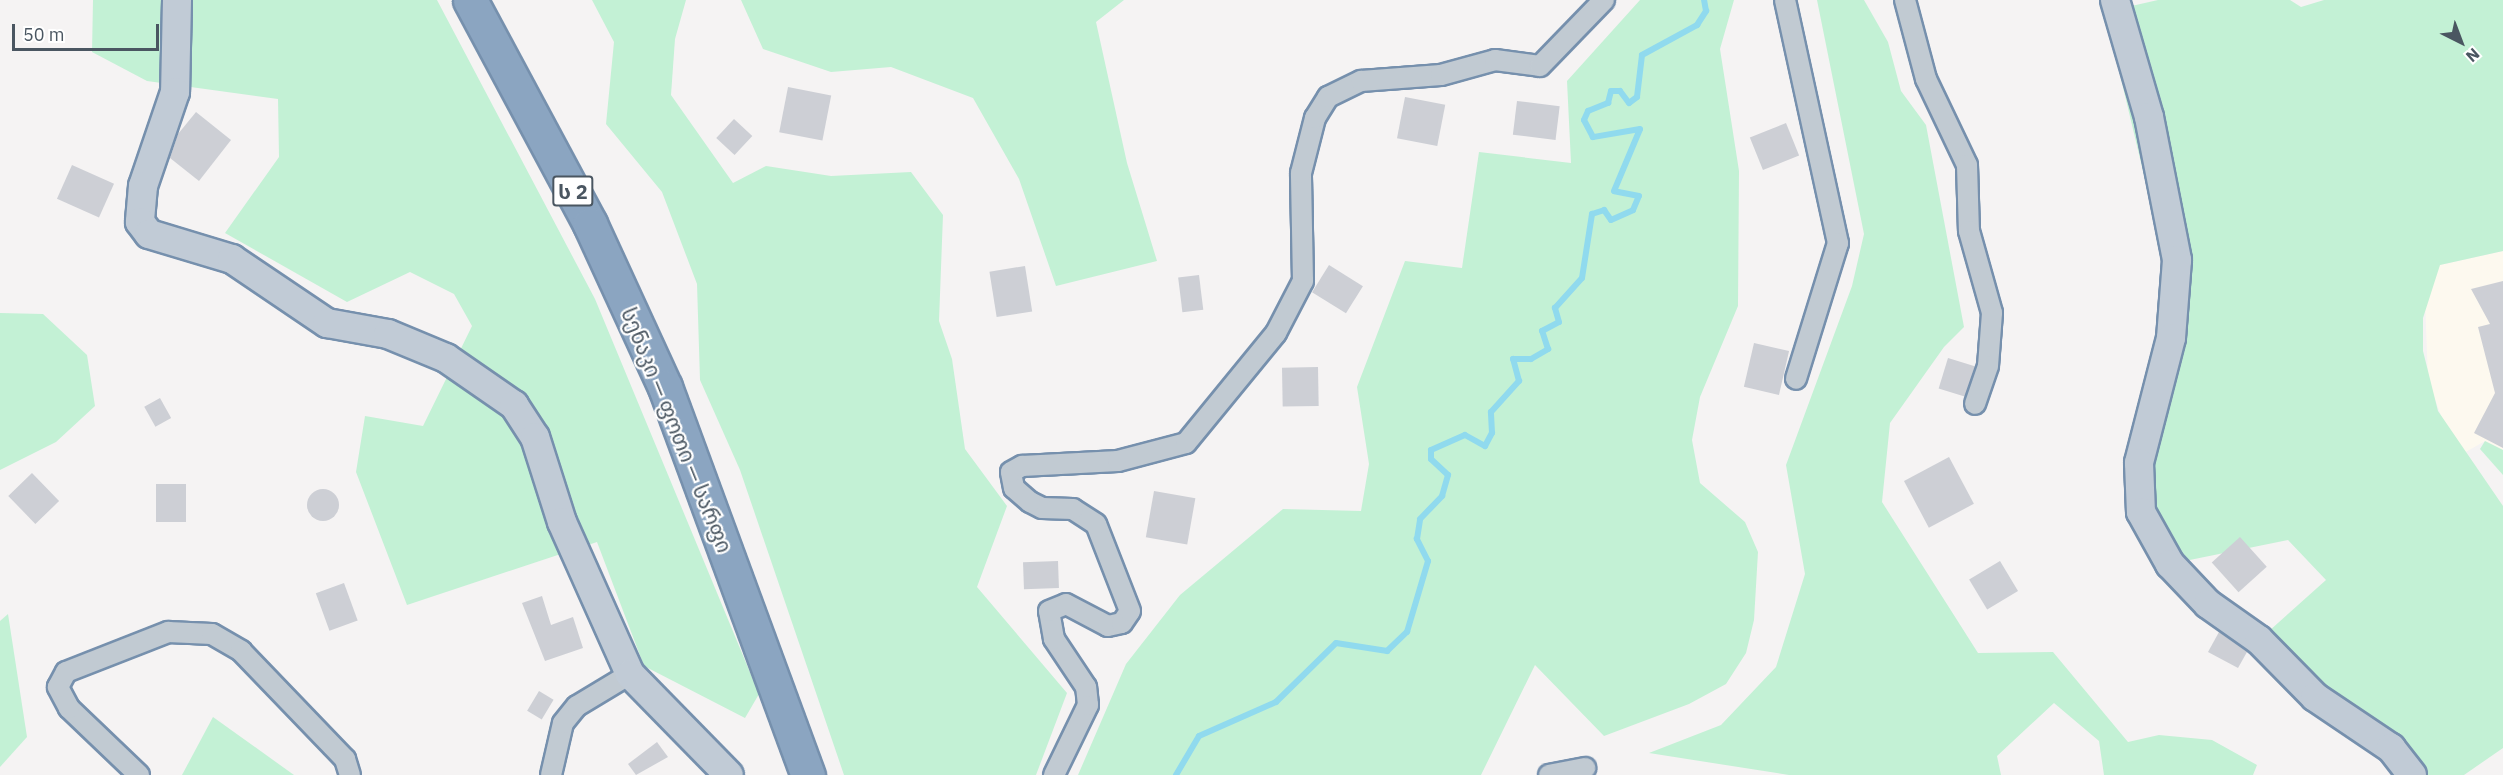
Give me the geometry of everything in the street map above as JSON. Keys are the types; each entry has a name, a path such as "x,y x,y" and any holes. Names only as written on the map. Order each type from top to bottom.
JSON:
{"highway":[{"name":"სენაკი — ფოთი — სარფი","path":"470,0 590,224 665,387 808,775"}],"street":[{"path":"177,0 176,92 143,186 140,222 149,234 232,259 327,323 388,334 446,358 514,405 535,437 562,522 630,674 729,775"},
{"path":"1054,775 1088,705 1086,687 1054,639 1049,611 1066,604 1108,626 1122,624 1130,611 1096,524 1073,509 1042,508 1030,502 1014,488 1011,472 1022,466 1118,461 1186,443 1276,333 1303,281 1301,173 1312,127 1329,97 1362,81 1441,75 1495,60 1540,66 1604,0"},
{"path":"1785,0 1838,243 1796,379"},
{"path":"1905,0 1926,80 1967,165 1969,231 1992,313 1988,366 1975,404"},
{"path":"2115,0 2149,117 2177,260 2171,338 2139,463 2141,512 2170,564 2208,604 2259,640 2315,697 2391,748 2412,775"},
{"path":"139,775 69,708 58,687 66,672 168,632 212,634 240,651 345,759 350,775"},
{"path":"551,775 563,723 577,706 630,674"},
{"path":"1549,775 1586,768"}],"shaded area":[{"path":"2503,251 2503,450 2485,441 2464,453 2446,429 2428,380 2425,300 2440,265"}],"green space":[{"path":"93,0 437,0 595,299 759,694 745,718 644,666 597,542 407,605 356,472 365,416 423,426 472,326 454,294 410,272 347,302 225,233 279,157 278,99 147,81 92,52"},
{"path":"592,0 686,0 675,39 671,95 733,183 766,166 831,176 911,172 943,215 939,321 952,359 965,449 1007,506 977,587 1067,693 1036,775 844,775 740,470 700,380 697,284 662,192 606,124 614,42"},
{"path":"741,0 1124,0 1096,22 1127,163 1157,261 1056,286 1019,179 973,98 891,67 831,72 763,49"},
{"path":"1640,0 1734,0 1720,49 1739,171 1738,306 1700,397 1692,440 1700,483 1745,522 1758,552 1754,620 1746,653 1726,684 1689,704 1604,736 1535,665 1481,775 1078,775 1126,664 1180,595 1283,509 1361,511 1369,464 1357,387 1405,261 1462,268 1479,152 1571,163 1567,81"},
{"path":"1817,0 1864,0 1888,42 1901,91 1926,125 1964,327 1944,347 1890,423 1882,502 1978,653 2053,652 2128,742 2159,735 2212,740 2257,765 2253,775 2104,775 2099,741 2054,703 1997,756 2001,775 1789,775 1649,753 1721,725 1776,667 1805,574 1786,465 1852,286 1864,234"},
{"path":"2158,0 2290,0 2301,7 2324,0 2503,0 2503,251 2440,265 2423,318 2423,351 2438,411 2503,506 2503,748 2464,775 2412,775 2259,640 2326,580 2288,540 2170,564 2153,539 2146,434 2171,224 2154,217 2105,12"},
{"path":"0,313 43,314 87,355 95,406 56,442 0,470"},
{"path":"2485,441 2503,450 2503,475 2480,449"},
{"path":"8,614 27,737 0,767 0,621"},
{"path":"213,717 294,775 182,775"}],"building":[{"path":"788,87 831,95 822,141 779,132"},
{"path":"1405,97 1445,105 1437,146 1397,138"},
{"path":"1517,101 1560,106 1556,140 1513,135"},
{"path":"196,112 231,140 199,181 170,158 178,134"},
{"path":"734,119 752,136 735,155 716,138"},
{"path":"1786,123 1799,155 1763,170 1750,138"},
{"path":"72,165 114,184 99,218 57,199"},
{"path":"1329,265 1363,286 1346,313 1312,292"},
{"path":"1025,266 1032,311 997,317 989,272"},
{"path":"1199,275 1203,310 1182,312 1178,278"},
{"path":"2503,281 2503,448 2474,433 2495,393 2478,327 2490,324 2471,289"},
{"path":"1754,343 1789,351 1779,395 1744,387"},
{"path":"1948,358 1975,366 1965,397 1939,389"},
{"path":"1318,367 1319,406 1283,407 1282,368"},
{"path":"160,398 171,418 155,427 144,407"},
{"path":"1949,457 1974,504 1929,528 1904,481"},
{"path":"32,473 59,501 35,524 8,496"},
{"path":"156,484 186,484 186,522 156,522"},
{"path":"323,489 334,494 339,505 334,516 323,521 312,516 307,505 312,494"},
{"path":"1154,491 1195,498 1187,545 1146,537"},
{"path":"2240,537 2267,567 2239,592 2212,562"},
{"path":"1058,561 1059,588 1024,589 1023,562"},
{"path":"2000,561 2018,591 1987,610 1969,580"},
{"path":"344,583 358,621 329,631 316,593"},
{"path":"542,596 551,625 573,617 583,648 545,661 522,603"},
{"path":"2219,632 2247,652 2238,668 2208,652"},
{"path":"539,691 554,700 542,719 527,711"},
{"path":"657,742 668,757 636,775 628,764"}],"waterway":[{"path":"1176,775 1199,736 1276,702 1336,643 1387,651 1407,632 1428,561 1417,539 1420,519 1442,496 1448,475 1431,459 1431,450 1465,435 1485,446 1492,433 1491,412 1519,381 1513,359 1531,359 1548,349 1542,331 1559,322 1555,308 1582,278 1592,214 1604,210 1611,220 1633,210 1639,196 1614,191 1640,129 1593,137 1584,120 1588,111 1608,103 1611,91 1620,91 1629,103 1637,97 1642,55 1697,25 1706,11 1704,0"}]}
